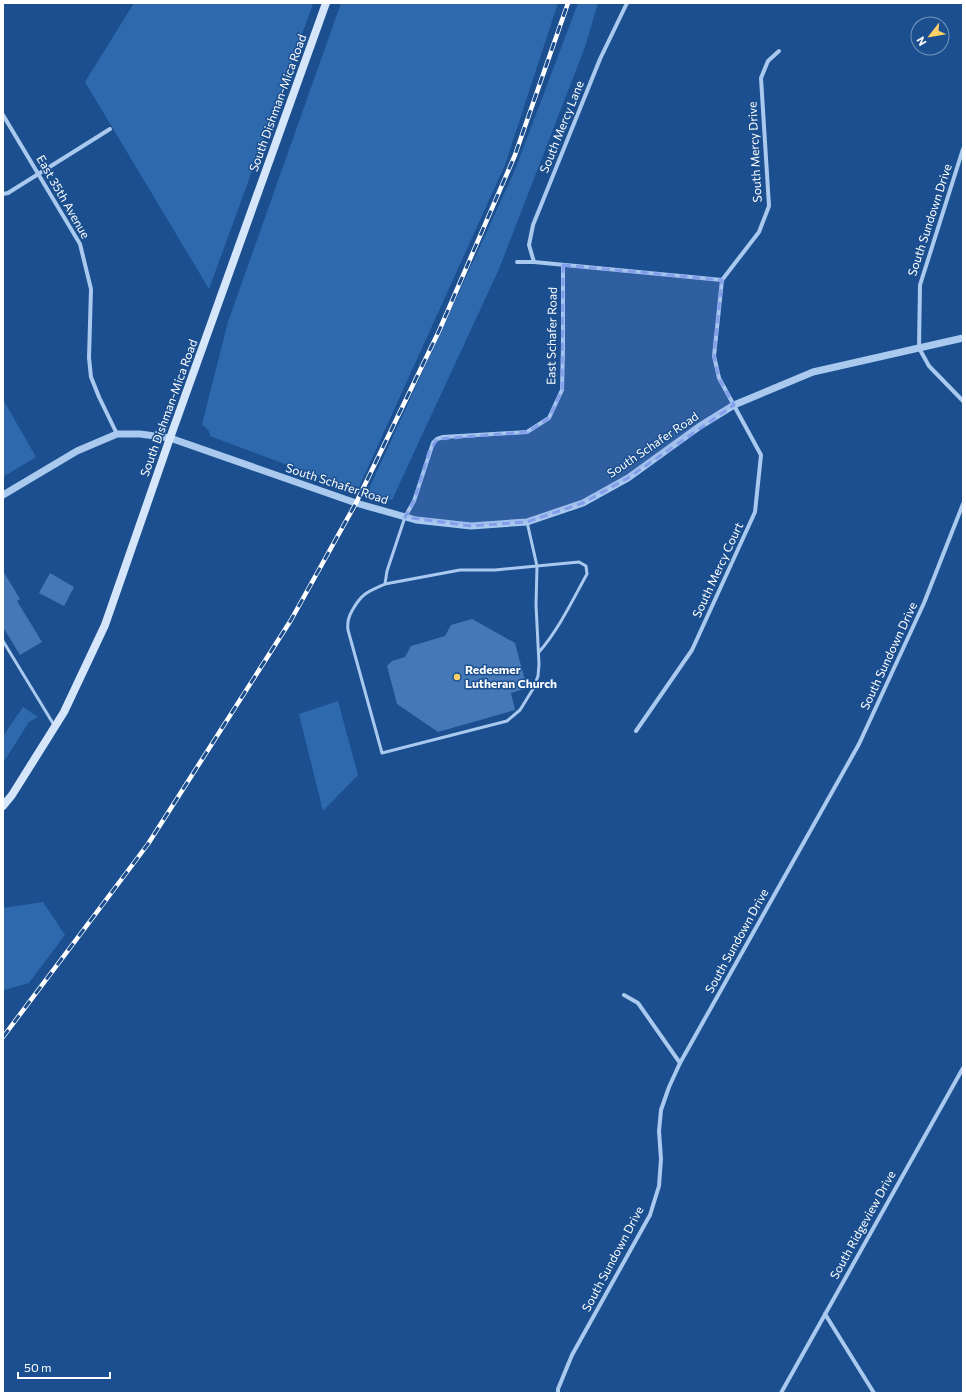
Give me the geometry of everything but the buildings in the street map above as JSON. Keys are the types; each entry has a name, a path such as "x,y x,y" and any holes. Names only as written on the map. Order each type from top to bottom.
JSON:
{"main road":[{"name":"South Dishman-Mica Road","path":"3,806 12,795 64,712 105,624 326,3"}],"street":[{"name":"South Mercy Lane","path":"534,262 529,245 533,225 600,59 627,3"},
{"name":"South Mercy Drive","path":"722,280 759,232 769,206 761,78 768,62 778,51"},
{"name":"East 35th Avenue","path":"3,115 80,244 91,289 89,358 91,377 117,434"},
{"path":"3,194 110,129"},
{"name":"South Sundown Drive","path":"963,149 920,285 919,348 929,366 963,401"},
{"path":"517,262 534,262 722,280 714,356 719,378 734,405"},
{"name":"East Schafer Road","path":"405,517 414,501 432,443 437,439 443,437 527,432 549,418 562,390 562,265"},
{"name":"South Schafer Road","path":"117,434 140,434 170,438 356,503 416,520 471,526 527,522 583,503 628,478 700,426 734,405 813,372 963,338"},
{"name":"South Mercy Court","path":"636,731 692,650 755,512 761,455 734,405"},
{"path":"3,495 77,451 117,434"},
{"name":"South Sundown Drive","path":"558,1393 558,1389 572,1355 650,1215 659,1186 661,1159 659,1131 661,1110 668,1087 859,744 924,603 963,504"},
{"path":"624,994 638,1003 680,1063"},
{"name":"South Ridgeview Drive","path":"781,1393 963,1068"},
{"path":"825,1314 874,1393"}],"lane":[{"path":"385,584 387,571 405,517"},
{"path":"527,522 537,566 536,605 539,652 538,676 533,689 520,710 507,721 382,753 347,622 359,598 385,584 460,570 494,570 537,566 579,562 586,566 587,574 560,621 539,652"},
{"path":"3,641 55,727"}],"highlighted area":[{"path":"563,265 722,280 714,356 719,378 734,405 628,478 583,503 527,522 471,526 405,517 414,501 429,452 437,439 527,432 549,418 562,390"}],"shaded area":[{"path":"134,3 313,4 209,289 85,82"},
{"path":"341,3 558,3 505,165 359,487 333,482 210,436 209,431 202,424 228,322"},
{"path":"578,3 598,3 585,47 499,269 392,500 367,493 515,170"},
{"path":"3,388 4,401 36,457 3,477"},
{"path":"338,701 358,775 323,811 299,714"},
{"path":"23,707 38,717 29,722 3,763 3,736"},
{"path":"43,902 65,935 29,983 3,990 3,908"}],"railway":[{"path":"3,1037 148,844 291,620 356,503 439,331 515,155 568,3"}],"place":[{"name":"Redeemer Lutheran Church","path":"457,677"}]}
